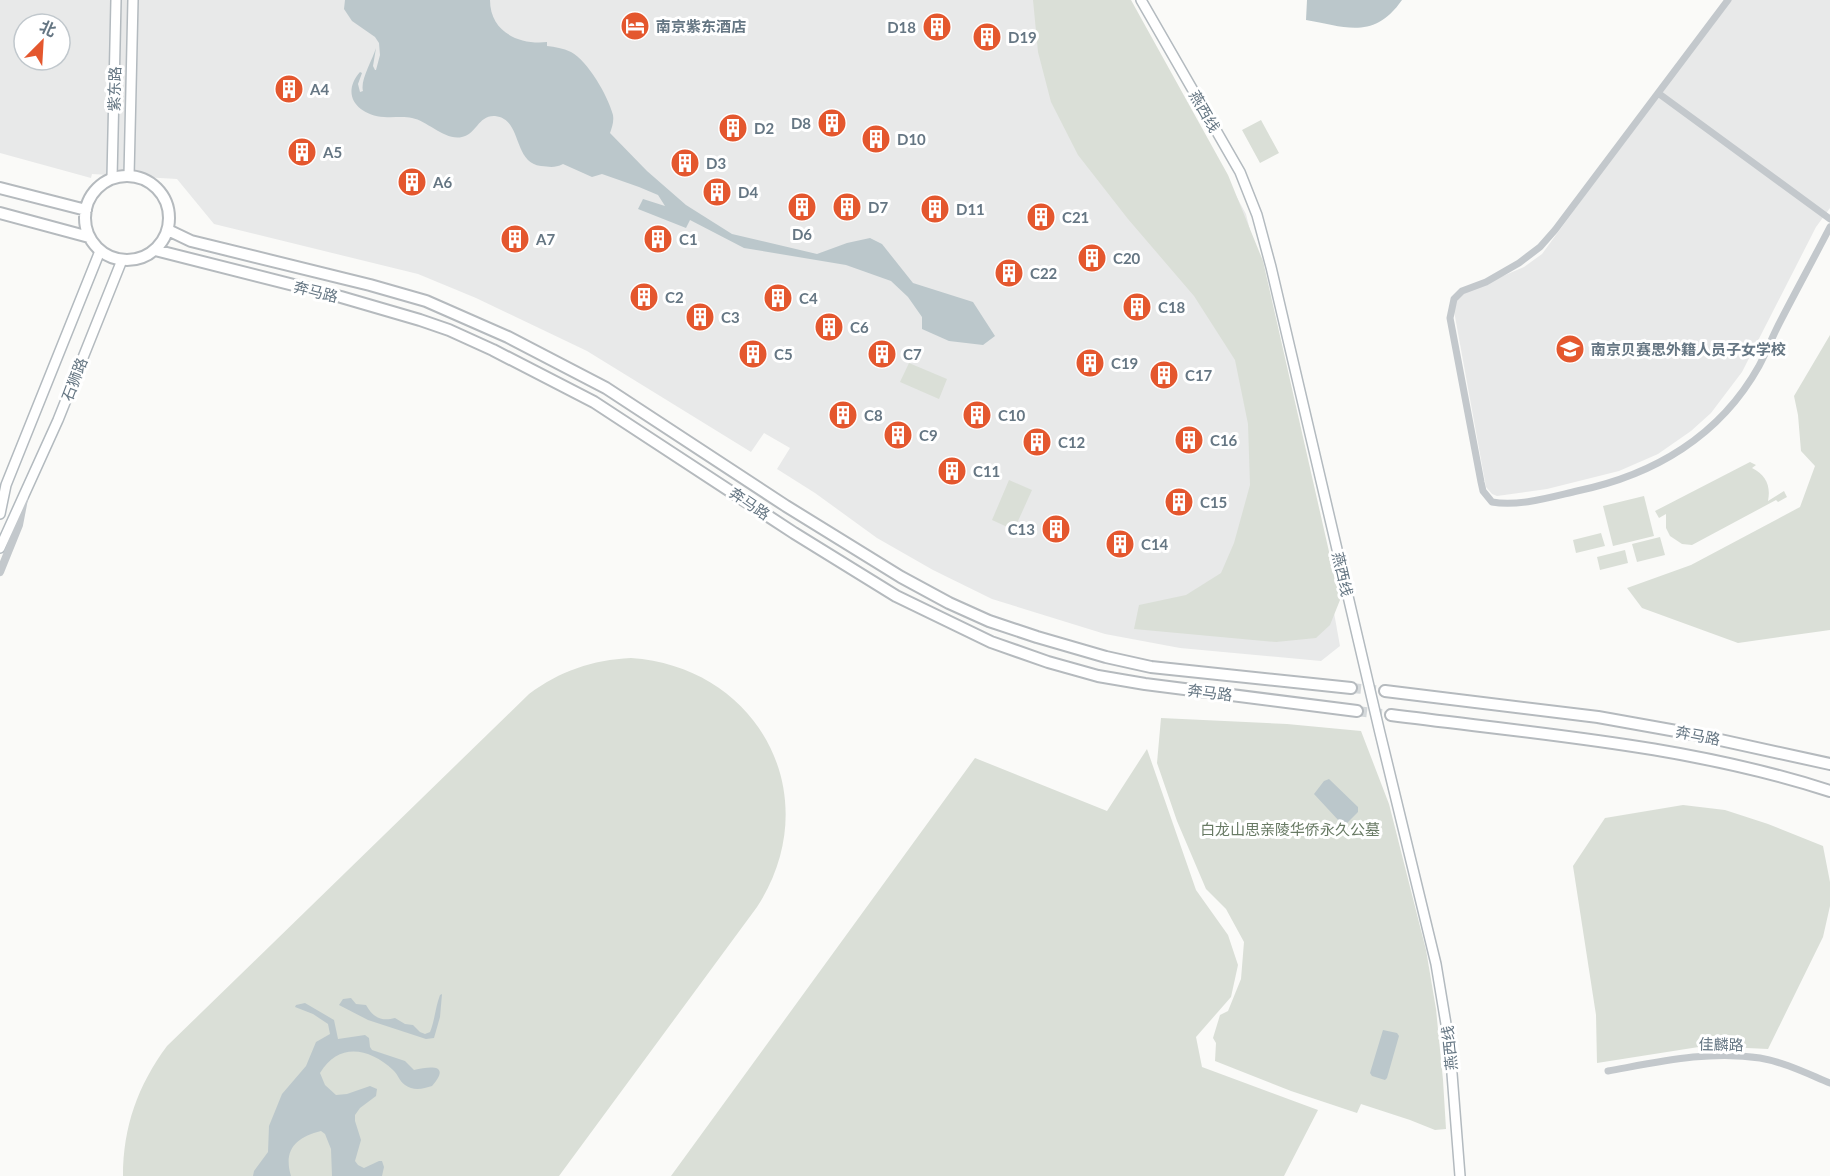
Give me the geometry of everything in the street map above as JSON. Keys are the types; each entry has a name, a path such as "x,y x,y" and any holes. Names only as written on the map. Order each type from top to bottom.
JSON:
{"main road":[{"name":"紫东路","path":"112,178 116,0"},
{"name":"紫东路","path":"129,176 133,0"},
{"name":"燕西线","path":"1141,0 1240,172 1257,215 1269,258 1436,964 1449,1048 1460,1176"},
{"path":"129,176 144,179 156,187 165,199 169,213 168,230 155,250 133,260 122,260 100,251 90,237 85,221 91,195 100,185 112,178 129,176"},
{"path":"0,188 86,210"},
{"path":"0,213 90,237"},
{"name":"奔马路","path":"168,230 190,241 426,301 508,337 606,388 786,506 901,577 989,621 1086,652 1151,668 1351,688"},
{"name":"奔马路","path":"155,250 341,297 420,320 493,350 594,402 794,533 896,596 991,642 1098,676 1357,711"},
{"name":"石狮路","path":"0,514 6,485 100,251"},
{"name":"石狮路","path":"0,548 24,498 122,260"},
{"name":"奔马路","path":"1385,691 1598,717 1693,734 1830,764"},
{"name":"奔马路","path":"1391,715 1611,742 1794,779 1830,791"}],"street":[{"path":"1728,0 1585,191 1540,247 1506,272 1462,291 1454,299 1450,308 1452,329 1481,482 1492,502 1503,504 1536,499 1616,481 1640,473 1693,443 1719,421 1759,366 1830,227"},
{"path":"1658,93 1830,219"},
{"name":"石狮路","path":"0,495 6,485"},
{"name":"石狮路","path":"0,572 19,525 24,498"},
{"name":"佳麟路","path":"1608,1071 1699,1055 1761,1058 1830,1083"}],"shaded area":[{"path":"0,0 1128,0 1246,214 1309,474 1340,646 1321,661 1180,648 1105,634 992,599 933,570 877,538 815,493 777,469 790,448 764,433 751,452 587,351 476,298 418,274 214,224 177,179 92,174 91,178 0,153"},
{"path":"345,0 490,0 495,20 508,34 526,41 547,42 547,46 571,52 584,63 602,89 613,115 610,133 647,171 686,205 732,234 817,254 847,243 870,238 882,244 913,283 973,302 995,336 983,345 949,341 922,329 922,317 908,297 891,281 846,265 744,248 690,220 686,228 638,209 643,199 665,206 658,195 639,187 602,174 592,177 563,164 550,167 532,163 521,149 510,125 504,119 489,116 467,135 456,137 443,134 412,118 384,117 366,112 355,102 352,88 360,72 362,73 358,84 360,92 363,91 365,76 376,48 373,66 376,70 380,55 379,43 375,37 352,21 344,9"},
{"path":"1307,0 1402,0 1381,21 1358,28 1306,20"},
{"path":"1728,0 1830,0 1830,208 1816,227 1742,372 1711,413 1691,431 1658,454 1619,471 1547,489 1497,496 1492,494 1486,487 1454,311 1455,303 1463,293 1524,267 1542,254"},
{"path":"1329,779 1358,807 1358,812 1347,823 1340,822 1314,794 1324,781"},
{"path":"442,994 440,1017 434,1038 426,1039 368,1020 339,1005 343,999 351,998 356,1004 366,1005 378,1018 395,1018 405,1024 413,1025 425,1034 430,1032 438,1000"},
{"path":"305,1003 334,1020 338,1039 365,1035 369,1038 372,1050 405,1061 414,1070 436,1068 439,1070 440,1074 432,1086 415,1089 403,1083 384,1063 364,1053 355,1052 336,1056 320,1073 325,1085 336,1095 347,1094 370,1086 377,1089 376,1096 360,1108 355,1115 361,1140 355,1161 364,1168 382,1161 384,1167 382,1176 332,1176 331,1149 325,1134 321,1131 298,1141 290,1152 291,1176 253,1176 254,1171 268,1152 269,1126 282,1094 306,1066 316,1042 330,1034 328,1024 313,1014 295,1007"},
{"path":"1383,1030 1397,1033 1399,1036 1385,1080 1372,1076 1370,1073"}],"green space":[{"path":"1033,0 1131,0 1228,175 1263,261 1340,600 1330,625 1316,638 1276,642 1134,629 1139,605 1186,595 1221,573 1234,543 1250,485 1248,424 1235,360 1194,296 1128,219 1078,155 1051,102 1038,52"},
{"path":"1261,120 1279,153 1260,163 1242,130"},
{"path":"1830,335 1830,630 1738,643 1642,608 1627,588 1691,565 1800,507 1815,466 1801,451 1794,396"},
{"path":"909,363 947,379 939,399 900,382"},
{"path":"1750,462 1756,465 1752,468 1761,474 1766,482 1769,490 1768,501 1784,491 1787,497 1778,502 1776,500 1692,545 1682,544 1670,536 1666,528 1666,514 1659,518 1655,511"},
{"path":"1009,480 1032,490 1014,530 992,520"},
{"path":"1644,496 1654,536 1613,546 1603,506"},
{"path":"1601,533 1605,546 1576,553 1573,540"},
{"path":"1660,537 1665,555 1637,562 1632,544"},
{"path":"1625,550 1628,563 1600,570 1597,557"},
{"path":"631,658 676,667 715,685 746,712 769,745 782,783 785,823 777,865 757,907 559,1176 123,1176 126,1140 134,1107 148,1076 167,1046 529,694 577,668 603,661"},
{"name":"白龙山思亲陵华侨永久公墓","path":"1161,718 1287,724 1361,731 1389,804 1426,950 1436,1009 1446,1129 1435,1130 1361,1104 1357,1113 1291,1091 1215,1061 1216,1043 1213,1038 1220,1015 1228,1011 1241,979 1244,942 1226,909 1206,889 1177,821 1157,763"},
{"path":"1147,749 1196,890 1228,935 1238,965 1231,997 1196,1037 1202,1067 1318,1110 1284,1176 671,1176 975,758 1107,811"},
{"path":"1683,805 1725,810 1823,846 1830,882 1830,906 1823,937 1768,1049 1705,1046 1597,1063 1596,1015 1573,866 1605,818"}],"tunnel":[{"path":"1351,688 1385,691"},
{"path":"1357,711 1391,715"}],"place":[{"name":"南京紫东酒店","path":"635,26"},
{"name":"D18","path":"937,27"},
{"name":"D19","path":"987,37"},
{"name":"A4","path":"289,89"},
{"name":"D8","path":"832,123"},
{"name":"D2","path":"733,128"},
{"name":"D10","path":"876,139"},
{"name":"A5","path":"302,152"},
{"name":"D3","path":"685,163"},
{"name":"A6","path":"412,182"},
{"name":"D4","path":"717,192"},
{"name":"D6","path":"802,207"},
{"name":"D7","path":"847,207"},
{"name":"D11","path":"935,209"},
{"name":"C21","path":"1041,217"},
{"name":"A7","path":"515,239"},
{"name":"C1","path":"658,239"},
{"name":"C20","path":"1092,258"},
{"name":"C22","path":"1009,273"},
{"name":"C2","path":"644,297"},
{"name":"C4","path":"778,298"},
{"name":"C18","path":"1137,307"},
{"name":"C3","path":"700,317"},
{"name":"C6","path":"829,327"},
{"name":"南京贝赛思外籍人员子女学校","path":"1570,349"},
{"name":"C5","path":"753,354"},
{"name":"C7","path":"882,354"},
{"name":"C19","path":"1090,363"},
{"name":"C17","path":"1164,375"},
{"name":"C8","path":"843,415"},
{"name":"C10","path":"977,415"},
{"name":"C9","path":"898,435"},
{"name":"C16","path":"1189,440"},
{"name":"C12","path":"1037,442"},
{"name":"C11","path":"952,471"},
{"name":"C15","path":"1179,502"},
{"name":"C13","path":"1056,529"},
{"name":"C14","path":"1120,544"}]}
